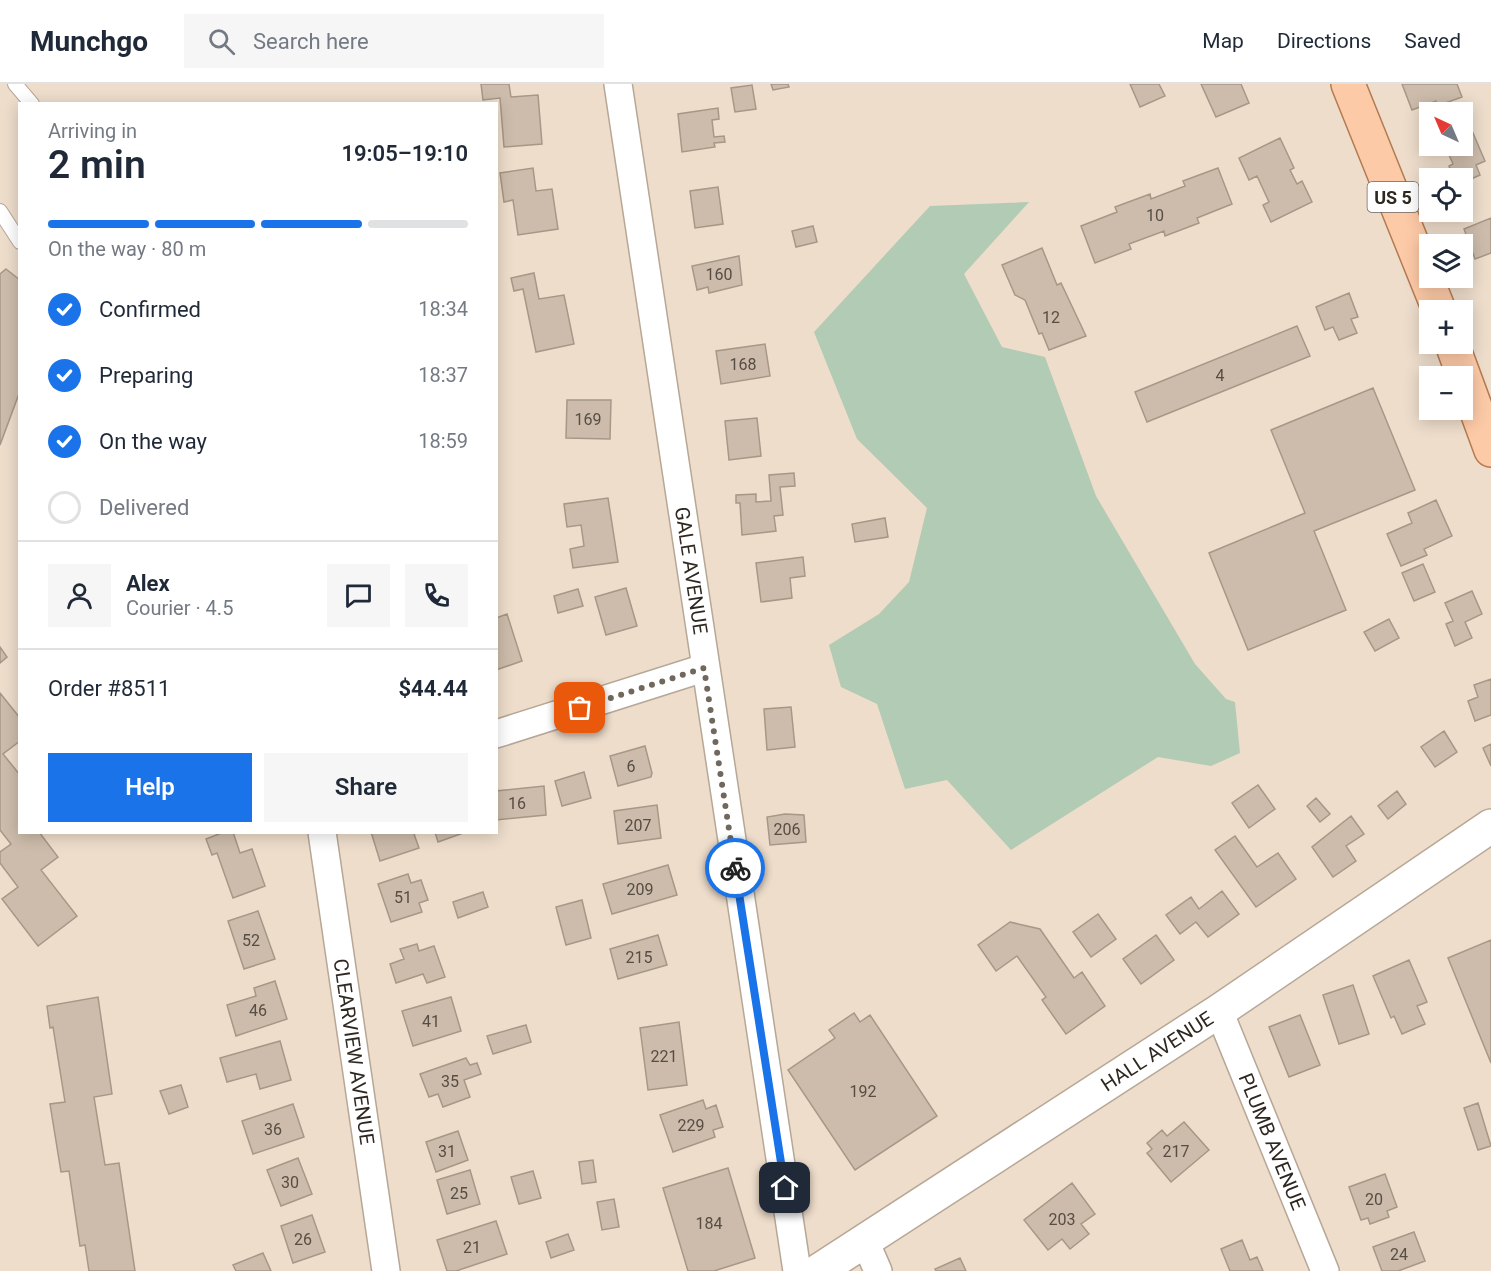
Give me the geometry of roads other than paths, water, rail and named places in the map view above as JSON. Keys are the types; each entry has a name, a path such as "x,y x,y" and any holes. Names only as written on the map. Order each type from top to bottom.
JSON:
{"main road":[{"name":"US 5","path":"1348,84 1435,300"},
{"path":"1456,354 1491,450"}],"street":[{"name":"GALE AVENUE","path":"618,84 704,668 797,1271"},
{"path":"498,733 704,668"},
{"name":"HALL AVENUE","path":"818,1271 1219,1011 1491,826"},
{"name":"CLEARVIEW AVENUE","path":"322,834 386,1271"},
{"name":"PLUMB AVENUE","path":"1219,1011 1325,1271"},
{"path":"865,1241 878,1271"}],"lane":[{"path":"15,84 30,102"},
{"path":"0,211 18,239"}]}
